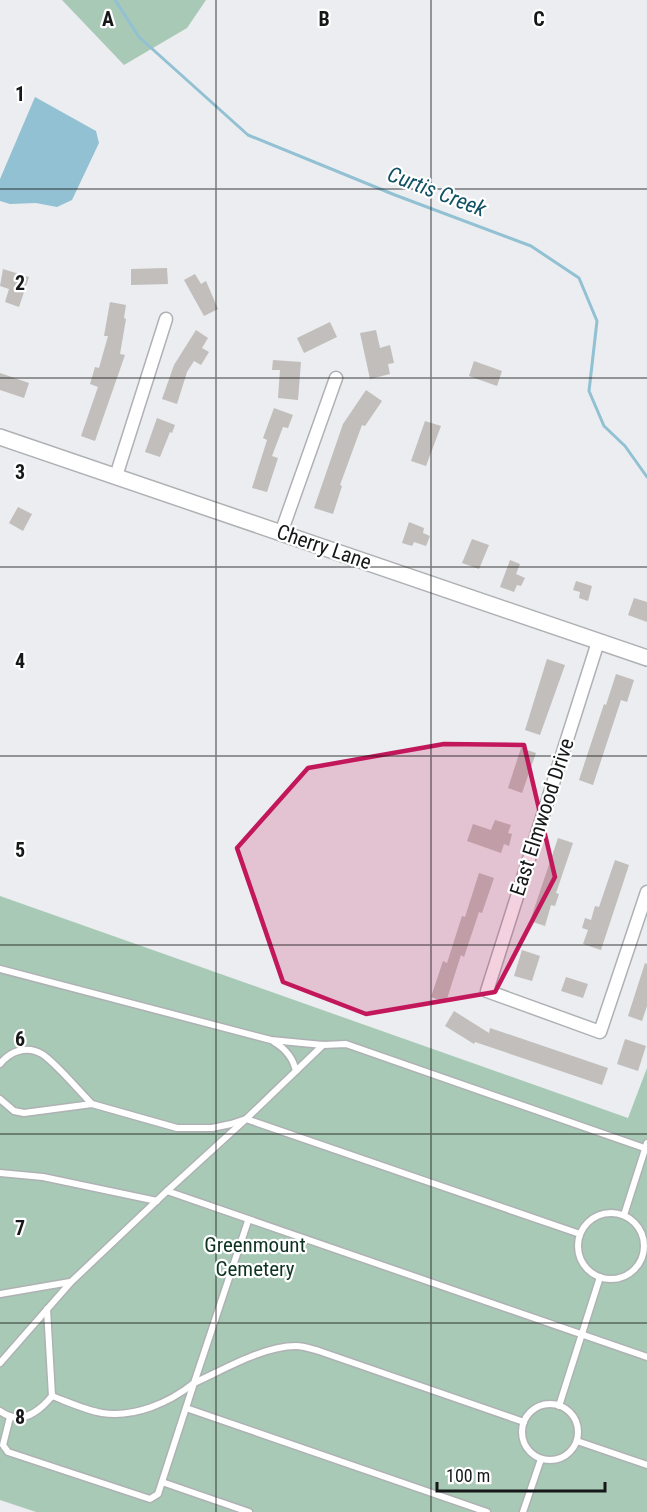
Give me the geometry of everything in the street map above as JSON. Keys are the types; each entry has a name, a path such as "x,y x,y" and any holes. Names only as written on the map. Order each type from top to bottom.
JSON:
{"street":[{"path":"116,476 166,319"},
{"path":"281,533 336,378"},
{"name":"Cherry Lane","path":"0,437 647,658"},
{"name":"East Elmwood Drive","path":"598,642 487,991 600,1032 647,892"}],"lane":[{"path":"0,969 271,1040 323,1045 346,1044 646,1147 624,1215"},
{"path":"271,1040 288,1053 294,1062 296,1071"},
{"path":"0,1363 71,1282 323,1045"},
{"path":"0,1064 15,1051 24,1050 42,1054 92,1104"},
{"path":"0,1099 14,1111 24,1113 92,1104 177,1128 212,1128 246,1119 580,1234"},
{"path":"0,1173 43,1177 157,1201"},
{"path":"167,1191 647,1358"},
{"path":"606,1212 624,1215 638,1226 643,1235 645,1258 632,1272 624,1276 615,1279 600,1277 587,1269 582,1262 578,1249 580,1234 588,1221 597,1215 606,1212"},
{"path":"10,1418 3,1445 8,1452 146,1498 155,1498 248,1221"},
{"path":"559,1406 600,1277"},
{"path":"0,1294 71,1282"},
{"path":"0,1411 10,1418 33,1414 52,1396 47,1308"},
{"path":"52,1396 91,1410 118,1415 137,1412 158,1405 178,1395 194,1383 262,1353 297,1346 319,1351 524,1422"},
{"path":"551,1404 559,1406 567,1410 577,1423 577,1441 570,1452 563,1457 556,1460 540,1459 527,1449 523,1441 524,1422 529,1413 536,1408 551,1404"},
{"path":"186,1408 487,1512"},
{"path":"577,1441 647,1465"},
{"path":"523,1512 540,1459"},
{"path":"162,1482 249,1512"}],"highlighted area":[{"path":"444,744 524,745 555,877 495,992 366,1014 283,982 237,848 308,768"}],"green space":[{"path":"62,0 206,0 187,28 124,65"},
{"name":"Greenmount Cemetery","path":"0,896 628,1118 647,1068 647,1512 36,1512 0,1500"}],"water":[{"path":"35,97 96,131 99,143 72,200 57,207 36,203 10,204 0,201 0,179"}],"building":[{"path":"167,268 168,284 131,285 131,269"},
{"path":"3,269 29,277 19,307 5,302 9,289 0,286"},
{"path":"195,274 201,284 206,281 218,309 204,316 184,280"},
{"path":"110,302 126,305 120,354 125,355 95,441 81,436 98,387 90,384 95,367 99,368 108,336 104,336"},
{"path":"330,322 337,337 304,353 297,338"},
{"path":"196,330 208,338 202,348 209,352 201,365 194,361 187,372 177,404 162,399 174,365"},
{"path":"376,330 380,348 390,345 394,363 388,364 390,374 370,379 360,333"},
{"path":"273,360 301,362 298,400 278,398 280,370 272,370"},
{"path":"474,361 502,371 497,386 469,376"},
{"path":"0,373 29,383 24,398 0,390"},
{"path":"366,390 382,401 365,426 362,425 340,485 342,486 333,514 314,508 343,424"},
{"path":"274,408 293,415 288,428 283,427 272,456 278,458 267,492 252,488 267,440 263,438"},
{"path":"157,418 175,425 160,457 145,452"},
{"path":"425,421 441,426 426,466 411,461"},
{"path":"18,507 32,514 23,531 9,523"},
{"path":"409,522 424,528 423,533 430,536 426,546 414,542 412,546 402,543"},
{"path":"472,539 489,545 479,569 462,563"},
{"path":"510,560 520,564 516,574 525,578 521,586 517,585 514,592 500,587"},
{"path":"576,581 592,586 588,601 579,598 580,592 573,590"},
{"path":"634,598 647,602 647,622 628,615"},
{"path":"547,659 565,665 540,735 525,730"},
{"path":"616,674 634,680 627,702 621,700 593,785 579,780"},
{"path":"521,748 536,753 522,793 508,788"},
{"path":"495,820 511,825 508,833 512,834 509,846 504,844 501,853 467,841 473,824 491,830"},
{"path":"558,838 573,843 556,893 559,894 555,906 551,905 545,926 530,921"},
{"path":"615,860 629,865 601,950 583,944 588,930 582,928 585,918 591,920 595,906 599,907"},
{"path":"479,873 494,878 482,913 479,912 464,957 461,955 446,1002 431,997 443,961 447,963 462,916 465,917"},
{"path":"522,950 540,956 532,981 514,976"},
{"path":"645,963 647,964 647,1006 642,1021 628,1016"},
{"path":"566,977 588,984 583,998 561,991"},
{"path":"454,1011 489,1033 490,1028 608,1068 602,1085 475,1042 474,1044 445,1026"},
{"path":"625,1039 646,1046 638,1071 617,1064"}],"waterway":[{"name":"Curtis Creek","path":"115,0 139,37 248,135 395,195 531,246 579,278 597,321 589,391 604,426 625,446 647,477"}]}
